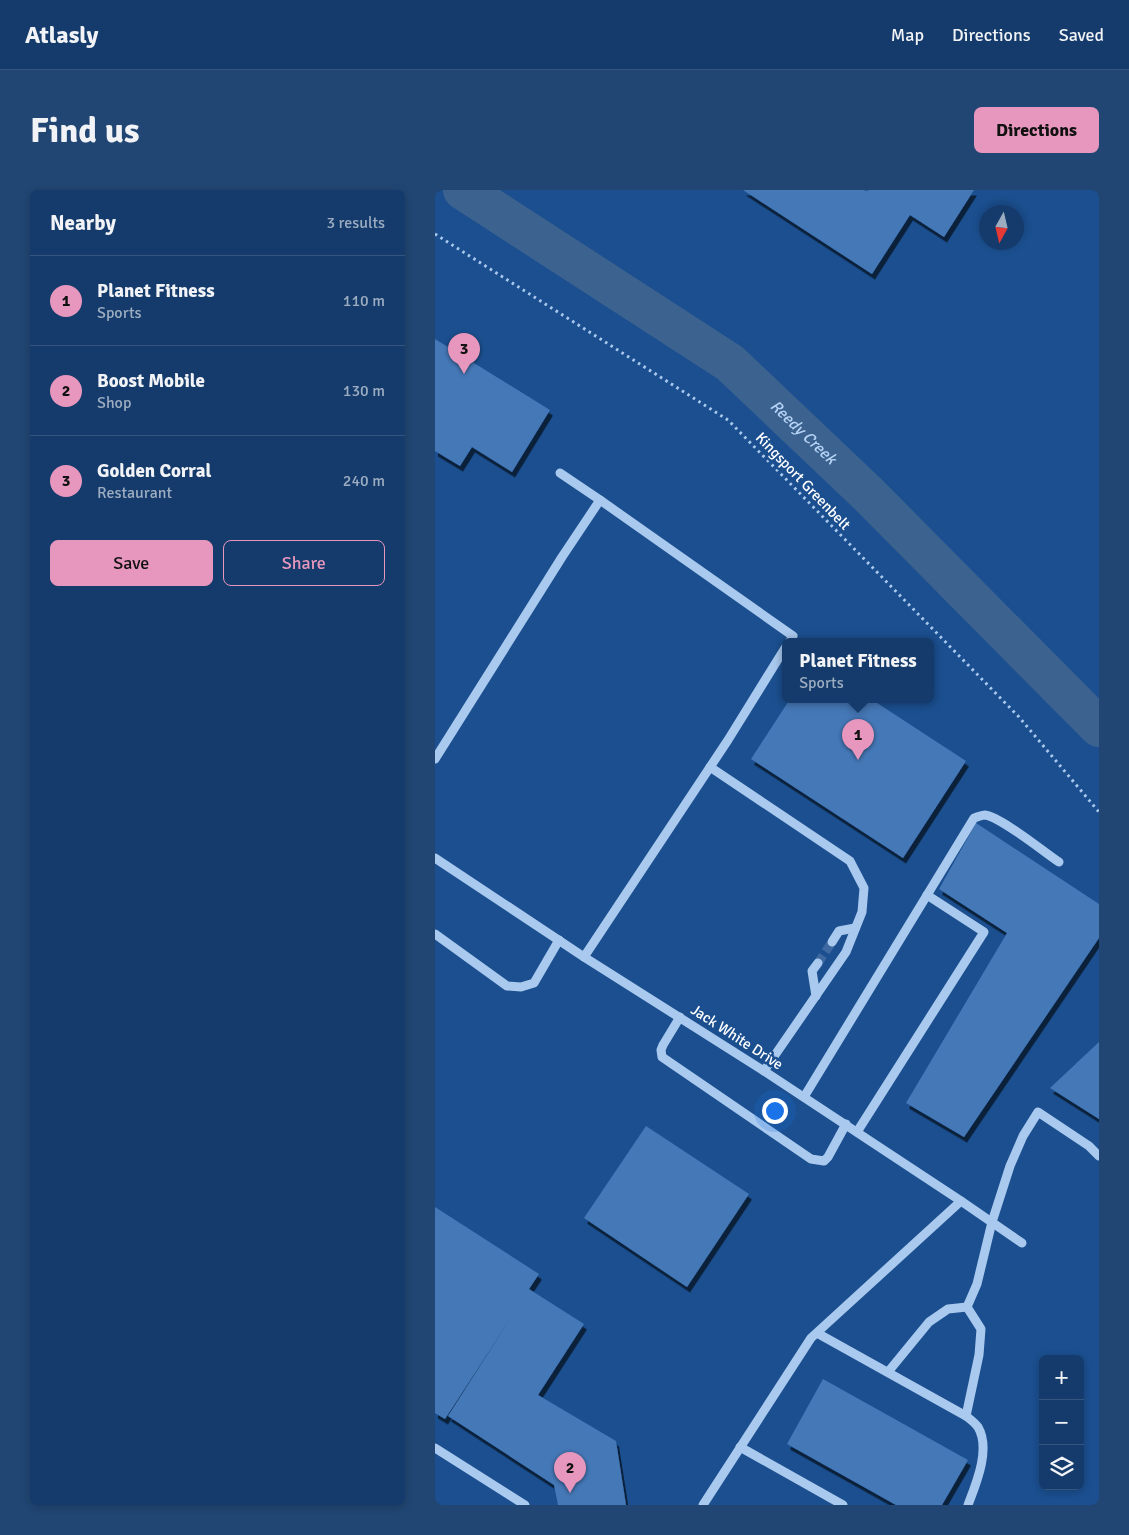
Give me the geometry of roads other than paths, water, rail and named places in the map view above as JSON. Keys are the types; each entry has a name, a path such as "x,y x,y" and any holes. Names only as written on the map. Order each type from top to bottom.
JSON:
{"street":[{"path":"560,473 793,636 792,638"},
{"path":"435,759 600,500"},
{"path":"584,957 710,768 782,653"},
{"path":"710,768 850,860 864,888 862,912 846,952 764,1071"},
{"path":"804,1097 974,818 984,814 993,817 1059,862"},
{"name":"Jack White Drive","path":"435,858 584,957 846,1124 1022,1243"},
{"path":"857,1132 984,932 927,895"},
{"path":"831,942 839,931 855,928"},
{"path":"435,934 507,986 521,987 534,983 559,940"},
{"path":"815,996 812,971 818,963"},
{"path":"680,1017 661,1050 662,1057 811,1159 824,1160 828,1157 846,1124"},
{"path":"967,1307 977,1284 992,1222 1010,1166 1023,1136 1038,1112 1089,1146 1099,1156"},
{"path":"703,1505 811,1338 961,1201"},
{"path":"888,1372 929,1322 948,1309 967,1307"},
{"path":"967,1307 981,1329 979,1355 967,1416"},
{"path":"817,1333 967,1416 978,1427 982,1440 983,1457 968,1505"},
{"path":"740,1447 843,1505"},
{"path":"435,1448 525,1505"}],"waterway":[{"name":"Reedy Creek","path":"463,190 730,363 868,494 1099,727"}],"tunnel":[{"path":"818,963 832,942"}],"place":[{"name":"Golden Corral","path":"464,374"},
{"name":"Planet Fitness","path":"858,760"},
{"name":"Boost Mobile","path":"570,1493"}]}
